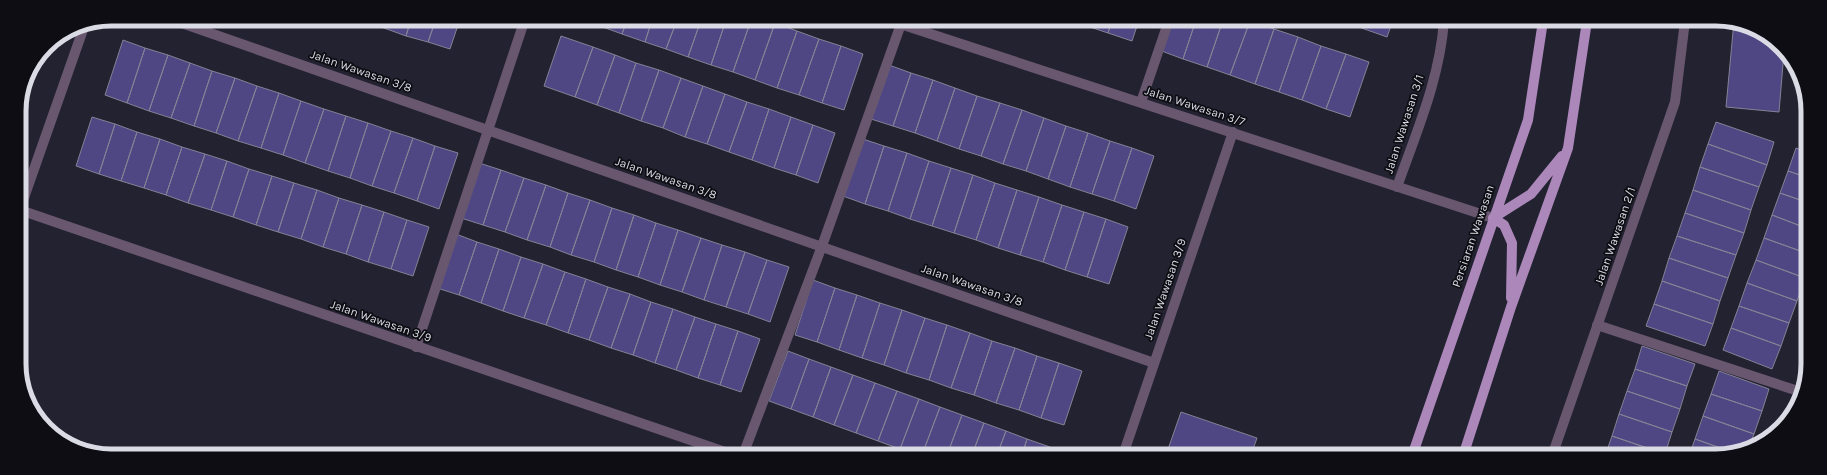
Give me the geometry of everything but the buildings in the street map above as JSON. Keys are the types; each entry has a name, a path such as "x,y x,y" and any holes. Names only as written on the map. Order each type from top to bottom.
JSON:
{"main road":[{"name":"Persiaran Wawasan","path":"1414,449 1528,120 1542,26"},
{"path":"1465,449 1511,308 1568,148 1586,26"},
{"path":"1511,308 1512,243 1504,225 1493,218 1531,194 1568,148"}],"street":[{"name":"Jalan Wawasan 3/8","path":"190,26 1154,363"},
{"path":"416,347 487,129 523,26"},
{"path":"745,449 822,246 900,26"},
{"name":"Jalan Wawasan 3/7","path":"907,26 1493,218"},
{"path":"1141,102 1167,26"},
{"name":"Jalan Wawasan 3/1","path":"1396,187 1430,95 1444,26"},
{"name":"Jalan Wawasan 2/1","path":"1554,449 1675,102 1684,26"},
{"path":"26,192 83,30"},
{"name":"Jalan Wawasan 3/9","path":"1125,449 1234,132"},
{"name":"Jalan Wawasan 3/9","path":"26,211 416,347 716,449"},
{"path":"1597,325 1797,391"}]}
